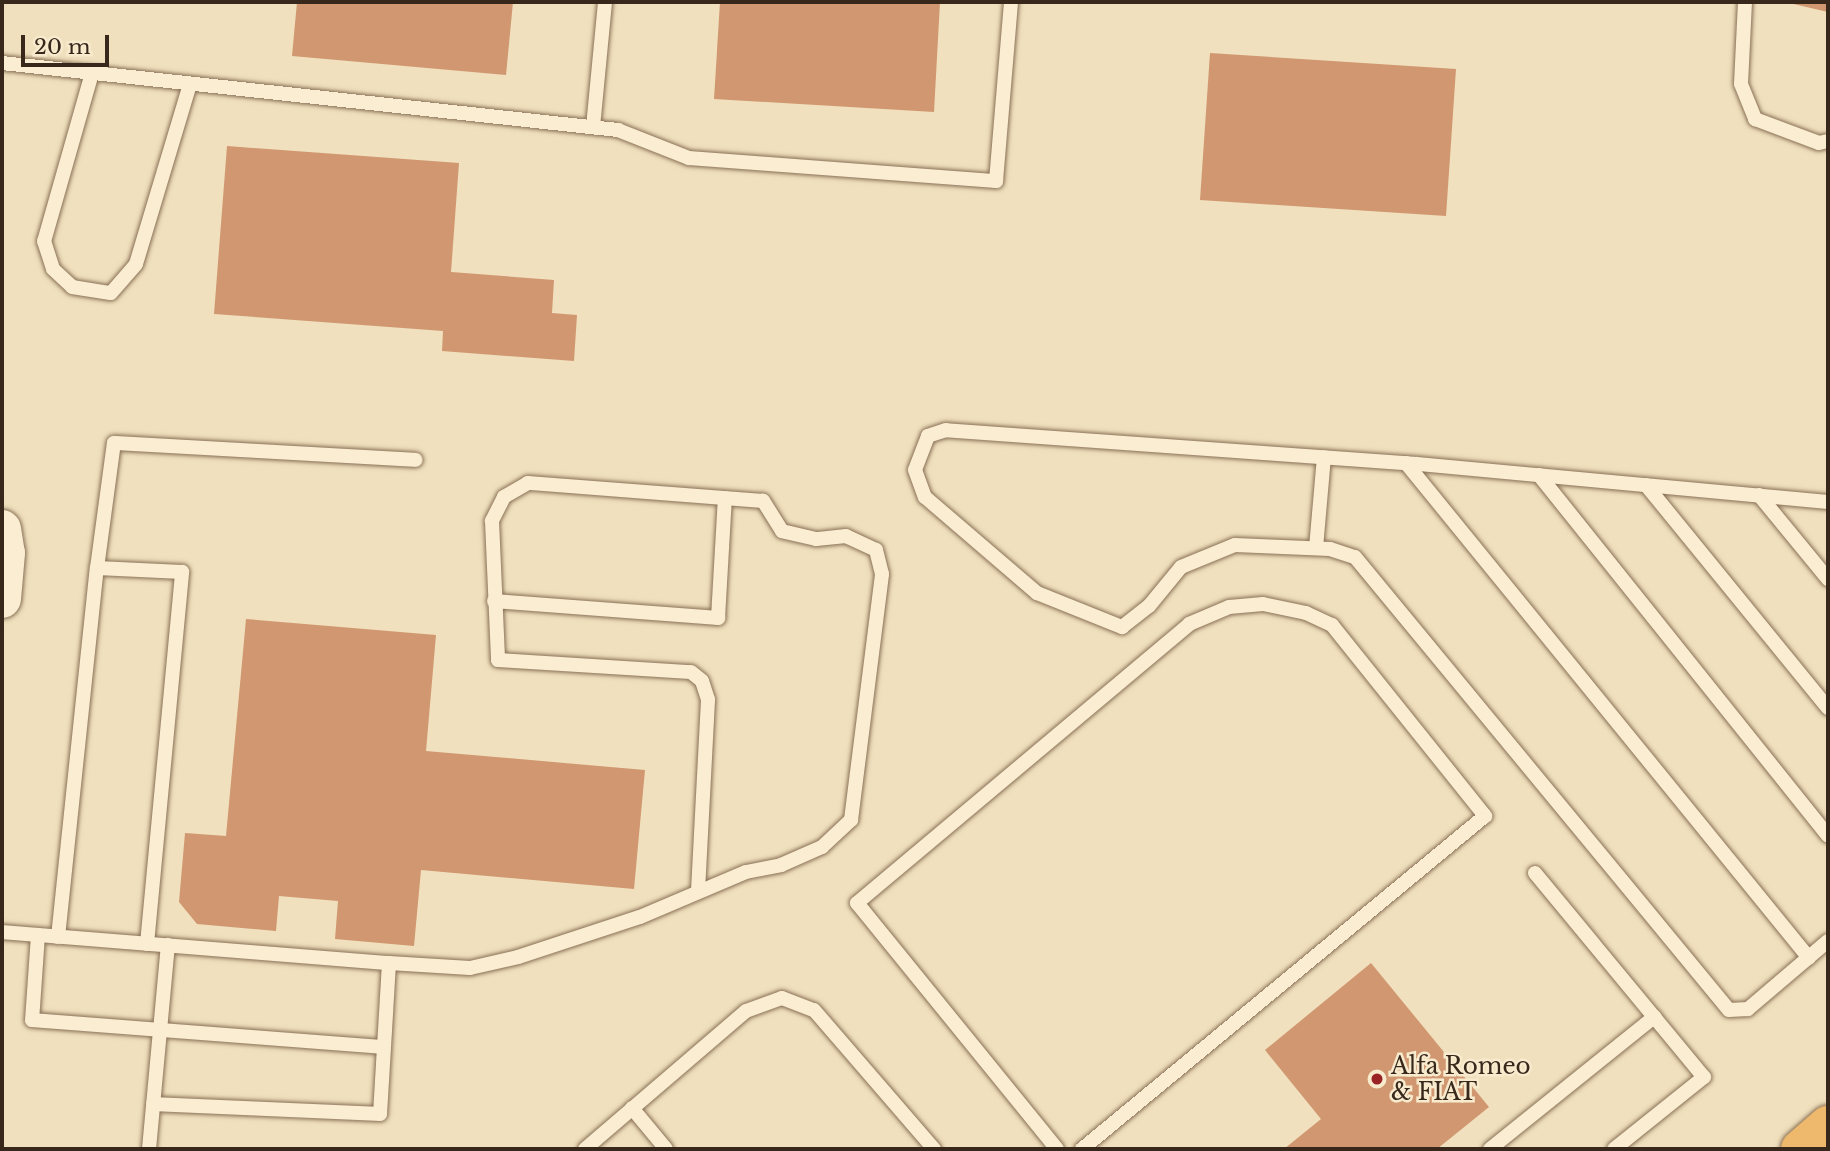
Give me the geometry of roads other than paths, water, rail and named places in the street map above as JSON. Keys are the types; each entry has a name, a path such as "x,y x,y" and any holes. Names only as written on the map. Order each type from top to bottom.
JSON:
{"highway":[{"path":"1800,1149 1828,1125"}],"main road":[{"path":"2,529 6,553 2,599"}],"lane":[{"path":"593,127 605,2"},
{"path":"2,63 618,130 689,158 996,181 1011,2"},
{"path":"1745,2 1741,84 1755,119 1819,143 1828,141"},
{"path":"92,73 44,241 53,269 72,287 111,293 136,264 190,84"},
{"path":"1828,502 1406,463 946,430 928,436 915,470 926,497 1037,593 1122,627 1149,606 1181,567 1235,545 1316,548 1355,557 1729,1010 1748,1009 1828,941"},
{"path":"58,937 97,568 114,443 416,460"},
{"path":"1316,548 1324,457"},
{"path":"1406,463 1809,958"},
{"path":"1539,475 1828,836"},
{"path":"2,932 470,968 494,963 640,917 698,889 792,861 822,847 850,820 882,574 876,550 846,536 816,539 782,531 763,501 528,483 504,497 492,522 498,660 691,672 702,681 708,700 698,889"},
{"path":"1646,485 1828,708"},
{"path":"1759,495 1828,579"},
{"path":"494,601 718,618 725,498"},
{"path":"97,568 182,572 147,944"},
{"path":"1057,1149 857,903 1189,624 1229,607 1263,604 1306,613 1332,625 1485,816 1082,1149"},
{"path":"1535,873 1704,1077 1614,1149"},
{"path":"38,935 32,1020 384,1047"},
{"path":"149,1149 168,945"},
{"path":"153,1104 380,1114 389,962"},
{"path":"585,1149 746,1011 782,998 814,1010 934,1149"},
{"path":"1490,1149 1654,1017"},
{"path":"632,1108 666,1149"}],"place":[{"name":"Alfa Romeo & FIAT","path":"1377,1079"}]}
